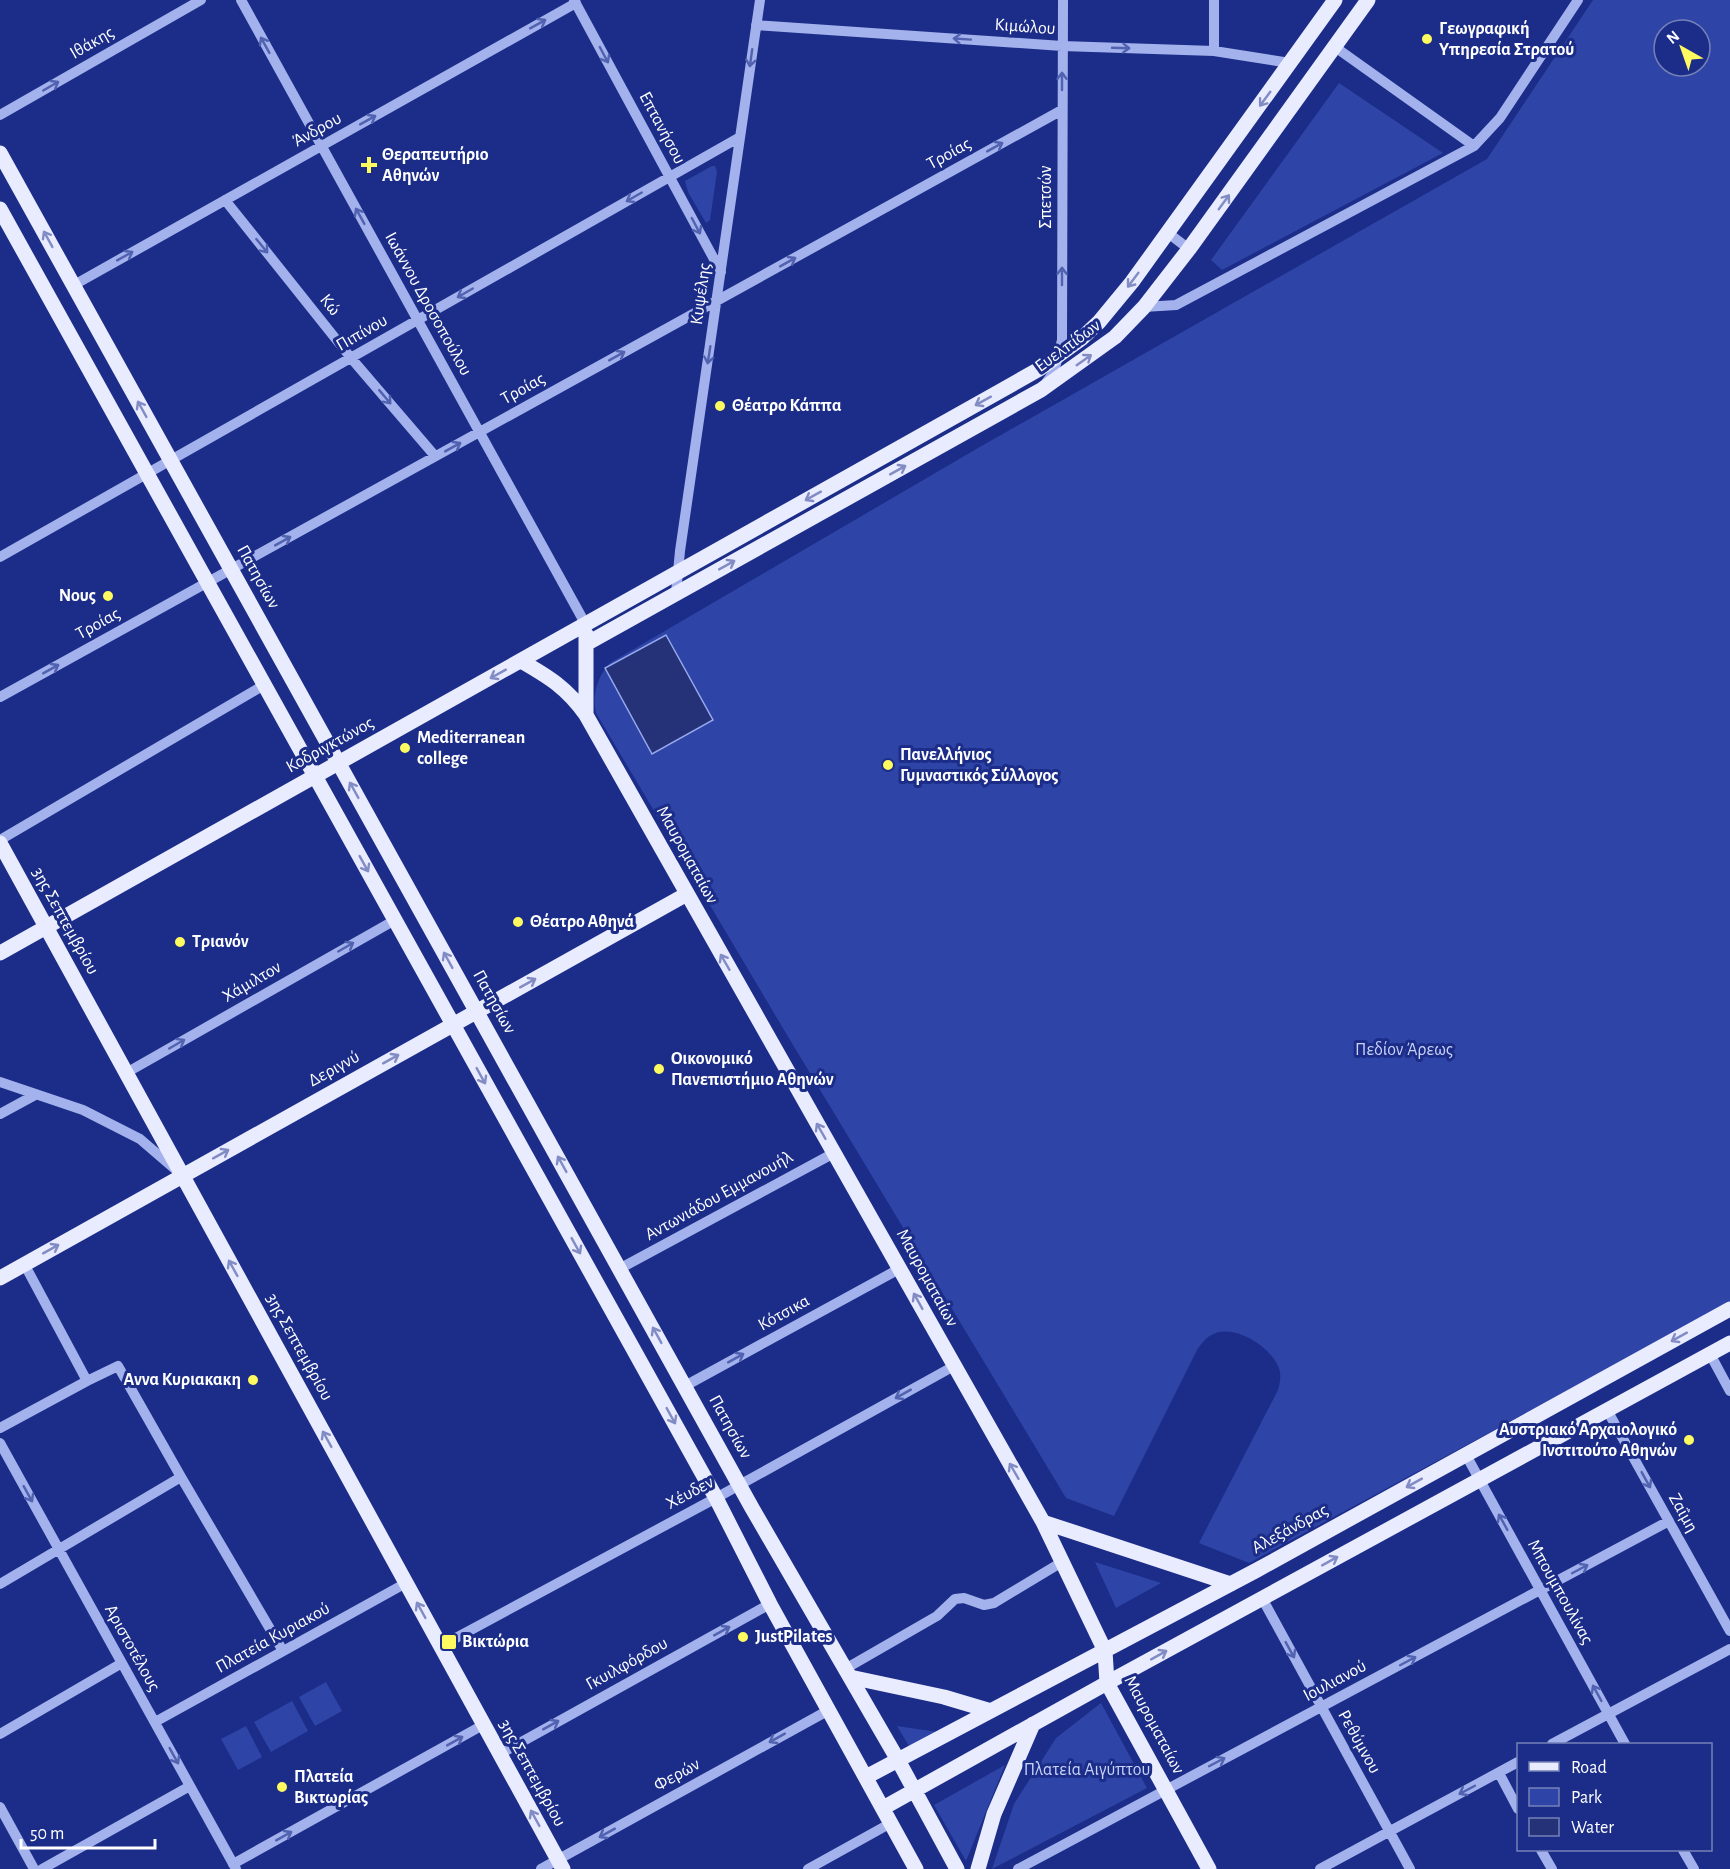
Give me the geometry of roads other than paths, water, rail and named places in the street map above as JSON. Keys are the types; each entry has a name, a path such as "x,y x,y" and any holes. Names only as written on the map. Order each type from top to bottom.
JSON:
{"main road":[{"name":"Ευελπίδων","path":"679,572 1004,389 1059,356 1100,322 1168,233 1335,0"},
{"name":"Ευελπίδων","path":"676,593 1041,390 1115,337 1144,307 1189,249 1368,0"},
{"name":"Πατησίων","path":"0,153 740,1485 898,1760 957,1869"},
{"path":"0,209 716,1498 770,1604 916,1869"},
{"name":"Κοδριγκτώνος","path":"0,953 679,572"},
{"path":"586,644 676,593"},
{"name":"Μαυροματαίων","path":"586,625 586,715"},
{"name":"Μαυροματαίων","path":"521,661 557,682 573,697 586,715 1042,1522 1105,1651 1107,1683 1209,1869"},
{"name":"3ης Σεπτεμβρίου","path":"0,841 561,1864"},
{"name":"Δεριγνύ","path":"0,1278 687,894"},
{"name":"Αλεξάνδρας","path":"866,1777 1231,1584 1730,1309"},
{"path":"883,1808 1032,1724 1730,1343"},
{"path":"1042,1522 1231,1584"},
{"path":"848,1673 991,1711"},
{"path":"978,1869 994,1814 1032,1724"}],"street":[{"name":"Ιθάκης","path":"0,115 201,0"},
{"name":"Ιωάννου Δροσοπούλου","path":"241,0 586,625"},
{"name":"Κυψέλης","path":"676,593 680,550 760,0"},
{"name":"Σπετσών","path":"1041,390 1054,372 1062,340 1063,0"},
{"path":"1214,0 1214,51"},
{"path":"1144,307 1176,305 1474,146 1500,118 1578,0"},
{"name":"Άνδρου","path":"74,285 575,2"},
{"name":"Επτανήσου","path":"575,2 721,272"},
{"name":"Κιμώλου","path":"756,25 1062,46 1214,51 1290,63"},
{"path":"1335,47 1474,146"},
{"name":"Τροίας","path":"0,697 1062,110"},
{"name":"Πιπίνου","path":"0,557 740,137"},
{"name":"Κώ","path":"225,200 351,358 435,456"},
{"path":"1168,233 1189,249"},
{"path":"0,841 264,685"},
{"name":"Χάμιλτον","path":"126,1073 395,920"},
{"path":"0,1082 83,1110 140,1139 183,1176"},
{"path":"0,1114 35,1095"},
{"name":"Αντωνιάδου Εμμανουήλ","path":"621,1268 834,1153"},
{"name":"Κότσικα","path":"685,1386 899,1269"},
{"path":"28,1271 87,1381"},
{"path":"1710,1354 1730,1391"},
{"path":"0,1428 118,1366 283,1651"},
{"name":"Χέυδεν","path":"441,1646 740,1485 954,1366"},
{"name":"Ζαΐμη","path":"1607,1410 1730,1631"},
{"name":"Αριστοτέλους","path":"0,1443 235,1867"},
{"name":"Μπουμπουλίνας","path":"1466,1455 1624,1743"},
{"path":"0,1584 181,1477"},
{"name":"Ιουλιανού","path":"1018,1869 1669,1521"},
{"path":"848,1673 937,1616 955,1599 964,1598 984,1605 994,1603 1062,1562"},
{"name":"Πλατεία Κυριακού","path":"155,1722 406,1583"},
{"name":"Ρεθύμνου","path":"1262,1598 1410,1869"},
{"name":"Γκυιλφόρδου","path":"500,1754 770,1604"},
{"path":"1554,1743 1730,1649"},
{"path":"0,1734 122,1663"},
{"name":"Φερών","path":"541,1869 561,1864 828,1710"},
{"path":"235,1867 483,1725"},
{"path":"1320,1869 1517,1763"},
{"path":"1499,1773 1517,1807"},
{"path":"42,1869 190,1786"},
{"path":"0,1807 34,1869"},
{"path":"808,1869 891,1823"},
{"path":"1542,1851 1552,1869"},
{"path":"1684,1851 1694,1869"}],"water":[{"path":"666,635 713,720 652,754 605,668"}],"place":[{"name":"Γεωγραφική Υπηρεσία Στρατού","path":"1427,39"},
{"name":"Θεραπευτήριο Αθηνών","path":"369,165"},
{"name":"Θέατρο Κάππα","path":"720,406"},
{"name":"Νους","path":"108,596"},
{"name":"Mediterranean college","path":"405,748"},
{"name":"Πανελλήνιος Γυμναστικός Σύλλογος","path":"888,765"},
{"name":"Θέατρο Αθηνά","path":"518,922"},
{"name":"Τριανόν","path":"180,942"},
{"name":"Οικονομικό Πανεπιστήμιο Αθηνών","path":"659,1069"},
{"name":"Αννα Κυριακακη","path":"253,1380"},
{"name":"Αυστριακό Αρχαιολογικό Ινστιτούτο Αθηνών","path":"1689,1440"},
{"name":"JustPilates","path":"743,1637"},
{"name":"Βικτώρια","path":"449,1642"},
{"name":"Πλατεία Βικτωρίας","path":"282,1787"}],"park label":[{"name":"Πεδίον Άρεως","path":"1404,1050"},
{"name":"Πλατεία Αιγύπτου","path":"1087,1770"}]}
